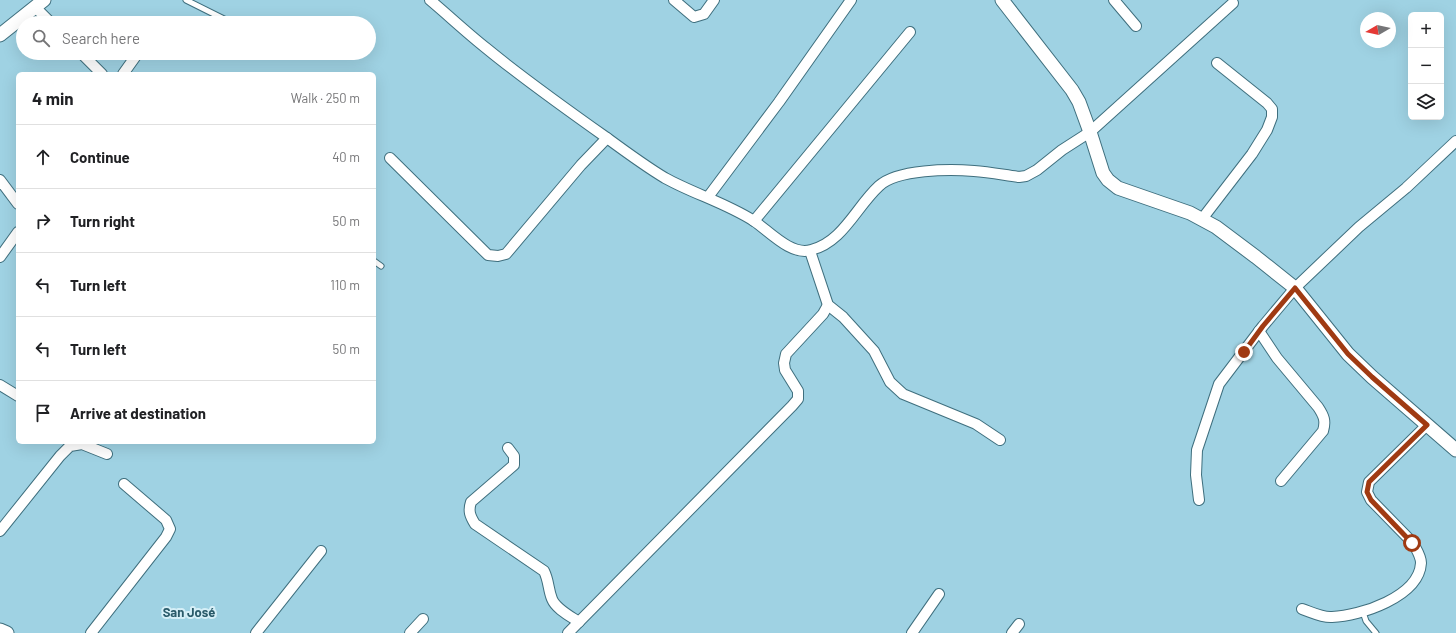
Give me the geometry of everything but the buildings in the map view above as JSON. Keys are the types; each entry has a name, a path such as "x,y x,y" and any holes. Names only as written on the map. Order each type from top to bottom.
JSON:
{"street":[{"path":"430,0 486,48 640,162 667,178 754,221 782,242 800,251 810,251 828,244 839,234 879,186 889,179 900,175 952,170 975,171 1019,177 1026,176 1037,170 1062,150 1090,132 1233,3"},
{"path":"674,0 694,17 704,14 714,0"},
{"path":"708,197 779,102 851,0"},
{"path":"1002,0 1072,90 1079,102 1103,172 1113,184 1118,188 1190,213 1202,219 1216,227 1295,288 1348,354 1372,377 1456,450"},
{"path":"1114,0 1136,26"},
{"path":"24,16 39,4 47,16"},
{"path":"0,35 16,22"},
{"path":"754,221 910,32"},
{"path":"88,60 100,72"},
{"path":"124,72 133,60"},
{"path":"1202,219 1252,154 1267,130 1272,118 1272,108 1217,63"},
{"path":"390,158 488,255 498,256 506,254 581,165 607,138"},
{"path":"1199,500 1196,475 1197,450 1219,384 1258,331 1295,288 1359,227 1406,188 1456,141"},
{"path":"0,180 16,201"},
{"path":"0,257 16,235"},
{"path":"810,251 828,305 843,317 874,351 890,382 903,394 976,424 1000,440"},
{"path":"568,633 798,399 798,392 785,370 784,363 786,354 818,319 828,305"},
{"path":"1258,331 1277,358 1324,416 1325,422 1324,431 1281,481"},
{"path":"0,385 16,395"},
{"path":"1302,609 1330,618 1363,612 1380,606 1395,598 1414,580 1420,570 1421,559 1412,543 1371,500 1367,492 1369,482 1427,425"},
{"path":"0,530 60,456 70,446 82,444 107,454"},
{"path":"508,448 514,456 514,465 471,502 469,508 471,517 475,524 544,571 548,579 552,600 558,607 579,622"},
{"path":"91,633 166,537 170,529 166,520 124,484"},
{"path":"256,633 321,551"},
{"path":"912,633 939,594"},
{"path":"410,633 423,619"},
{"path":"1012,633 1019,624"},
{"path":"0,630 7,633"}],"lane":[{"path":"186,0 218,16"},
{"path":"376,262 381,266"},
{"path":"1363,612 1366,621 1376,633"}],"district":[{"name":"San José","path":"189,612"}],"route":[{"path":"1244,352 1263,326 1295,288 1348,354 1427,425 1369,482 1367,492 1371,500 1412,543"}]}
